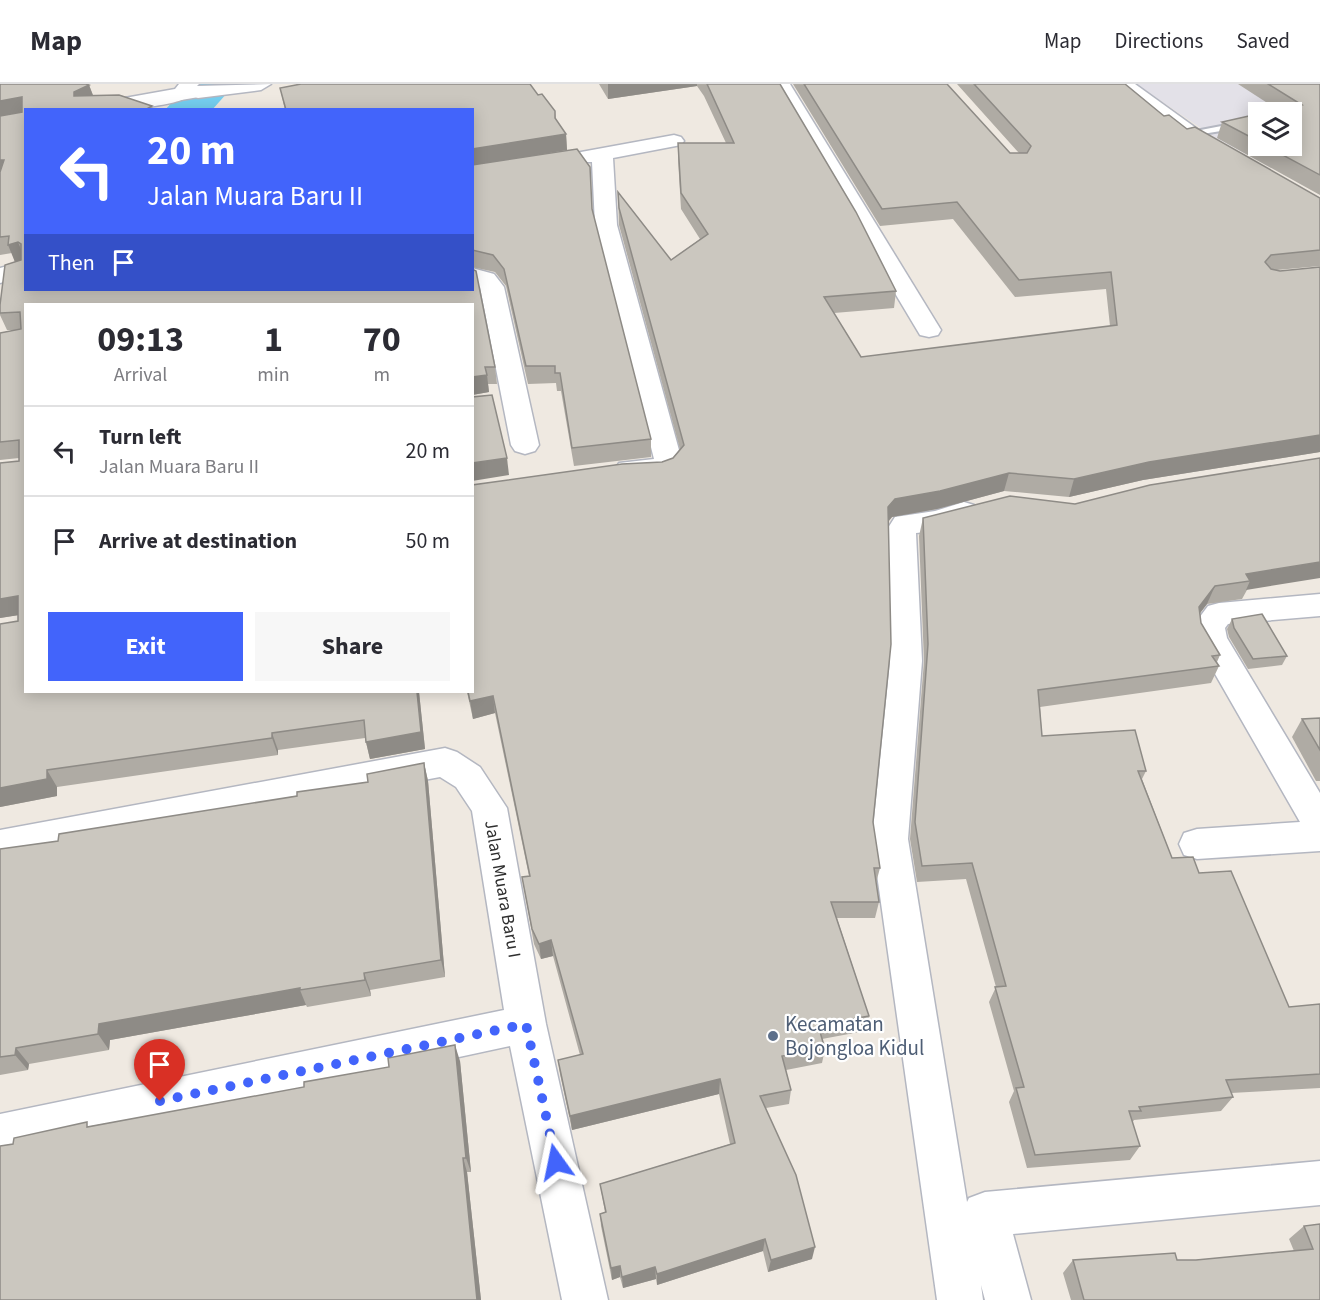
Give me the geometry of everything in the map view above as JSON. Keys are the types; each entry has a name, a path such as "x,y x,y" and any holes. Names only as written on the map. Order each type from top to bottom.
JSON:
{"street":[{"path":"780,84 929,330"},
{"path":"1122,84 1190,133 1220,150"},
{"path":"101,108 190,90 260,89"},
{"path":"555,162 674,141"},
{"path":"599,473 661,468 668,461 636,347 622,282 606,225 602,154"},
{"path":"0,276 24,269"},
{"path":"474,275 486,279 492,287 504,401 525,445"},
{"path":"952,1298 890,839 906,661 901,531 905,524 937,521 988,506"},
{"path":"1320,604 1219,614 1209,626 1210,639 1320,825"},
{"name":"Jalan Muara Baru I","path":"0,845 445,762 468,777 489,808 526,1024 585,1300"},
{"path":"1197,844 1320,836"},
{"path":"0,1135 526,1024"},
{"path":"1008,1300 985,1214 1320,1183"}],"lane":[{"path":"1190,133 1248,124"}],"shaded area":[{"path":"1136,84 1320,84 1320,194 1249,156 1302,156 1302,102 1248,102 1248,155 1214,137"}],"building":[{"path":"0,84 86,84 89,85 74,92 74,96 119,95 152,106 148,108 24,108 24,291 474,291 474,270 495,367 485,367 487,375 474,377 474,303 24,303 24,693 417,693 421,732 366,742 364,720 272,733 272,738 47,770 47,779 0,788 0,624 18,621 18,596 0,599 0,463 19,461 19,440 0,442 0,333 21,329 20,312 0,313 0,305 5,265 21,260 21,244 18,242 8,245 9,236 0,237 0,172 4,160 0,160 0,116 22,112 22,97 0,101"},
{"path":"301,84 530,84 538,95 542,94 555,111 555,118 566,134 474,149 474,108 285,108 280,88"},
{"path":"707,84 780,84 856,212 896,291 824,297 861,357 1117,325 1111,272 1019,280 957,202 882,209 804,84 947,84 1010,153 1027,153 1031,146 974,84 1125,84 1164,116 1169,115 1187,129 1195,127 1320,198 1320,250 1271,255 1265,262 1271,269 1280,271 1320,267 1320,435 1149,462 1074,479 1009,473 940,491 895,499 888,507 891,644 873,822 880,868 874,868 879,902 831,902 869,1016 818,1025 825,1049 782,1056 791,1090 760,1096 796,1175 815,1247 771,1260 765,1239 657,1274 655,1267 622,1277 620,1266 611,1268 600,1214 606,1212 600,1184 735,1143 720,1079 570,1116 558,1060 583,1054 551,940 539,944 532,929 522,877 530,876 493,696 470,701 468,693 474,693 474,485 622,464 662,462 673,458 684,445 619,208 618,192 671,260 708,234 681,193 678,143 734,143"},
{"path":"1268,84 1320,84 1320,175 1285,156 1302,156 1302,102 1297,102"},
{"path":"1248,116 1248,136 1222,122"},
{"path":"577,149 590,167 592,209 651,439 572,448 560,373 555,373 555,366 526,366 504,269 493,255 474,250 474,165"},
{"path":"492,395 507,458 474,463 474,397"},
{"path":"1320,458 1320,562 1246,574 1250,581 1215,586 1199,607 1201,623 1220,655 1212,656 1219,666 1038,690 1042,736 1135,730 1146,771 1138,771 1172,858 1193,857 1199,873 1231,871 1289,1007 1320,1004 1320,1074 1226,1080 1233,1097 1139,1107 1141,1111 1129,1111 1140,1146 1035,1155 1016,1088 1024,1087 995,987 1006,986 972,863 922,866 915,822 928,644 923,518 1010,496 1075,504 1150,485"},
{"path":"1262,614 1287,656 1253,659 1234,628 1232,619"},
{"path":"1320,718 1320,750 1302,719"},
{"path":"424,763 441,960 364,973 365,980 300,990 300,988 99,1024 98,1034 16,1048 15,1055 0,1057 0,849 58,841 59,834 297,796 297,792 368,782 367,774"},
{"path":"455,1045 477,1300 0,1300 0,1146 13,1144 14,1138 87,1122 87,1127 304,1087 304,1082 389,1067 388,1058"},
{"path":"1320,1224 1320,1300 1084,1300 1073,1260 1175,1253 1177,1260 1196,1260 1313,1249 1304,1226"}],"waterway":[{"path":"189,108 213,84"}],"place":[{"name":"Kecamatan Bojongloa Kidul","path":"773,1036"}],"route":[{"path":"160,1101 526,1024 556,1162"}]}
